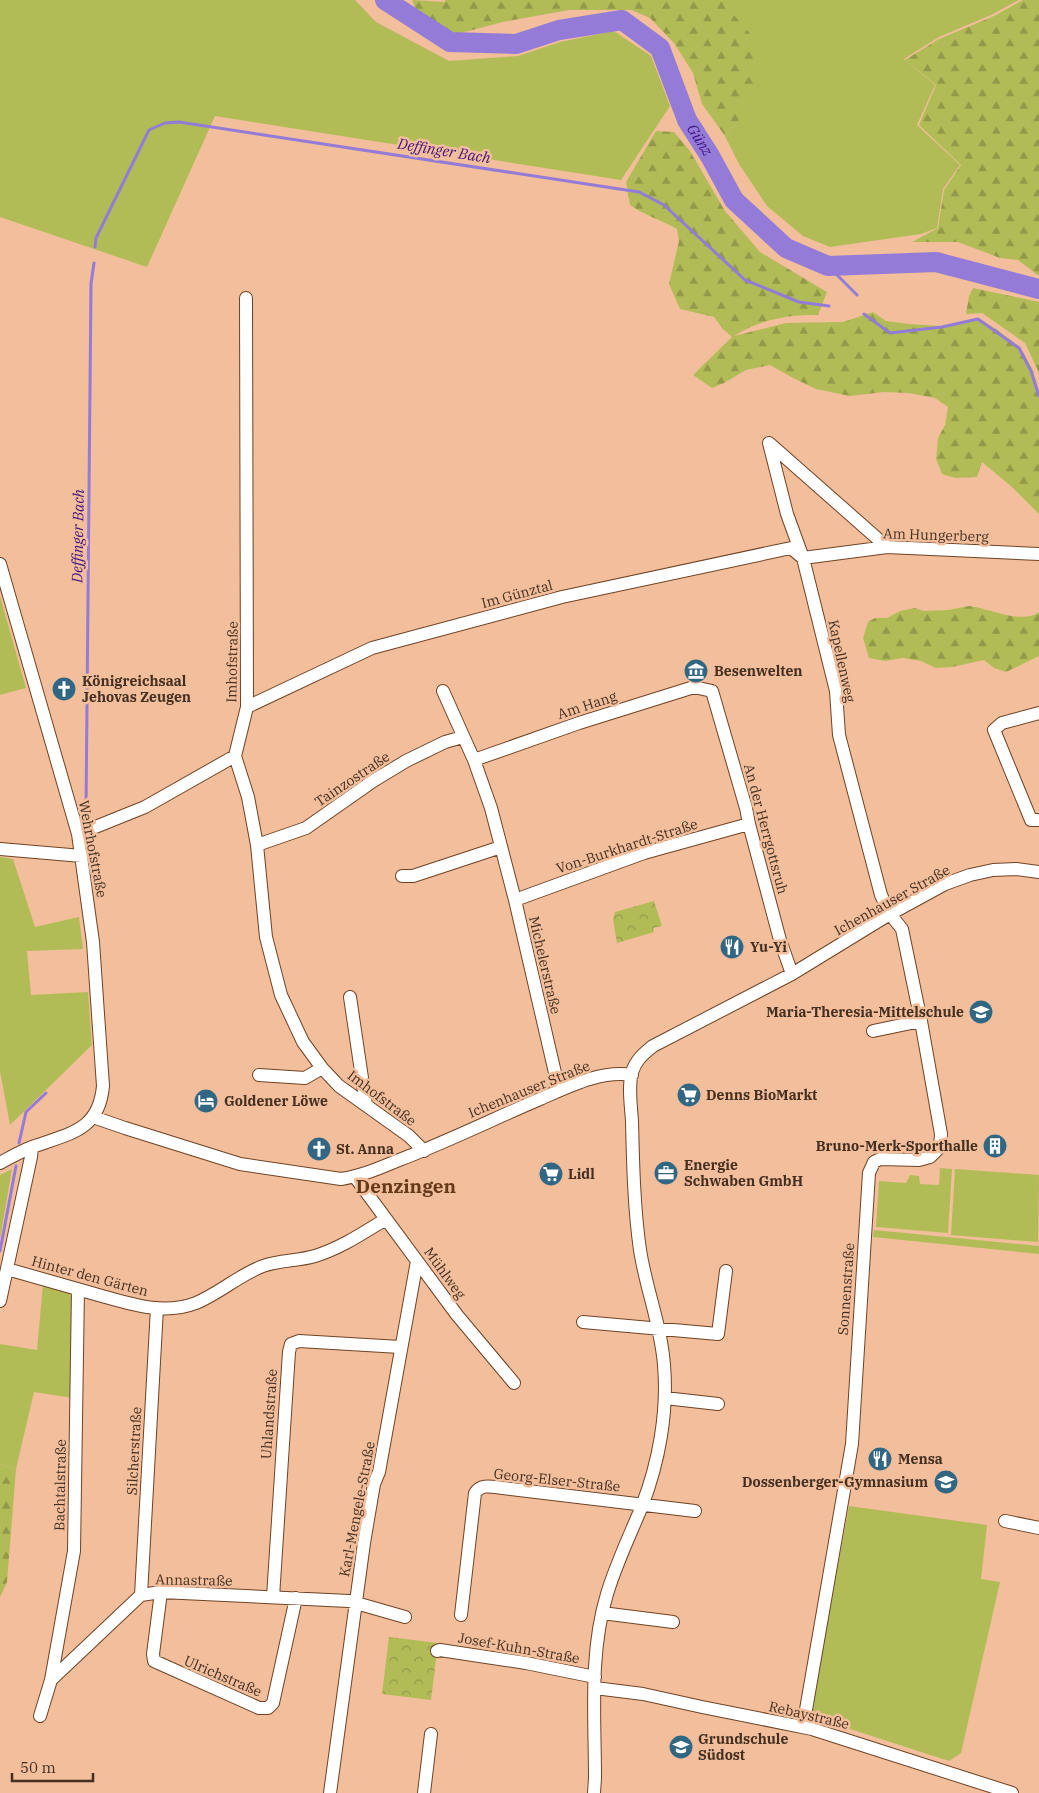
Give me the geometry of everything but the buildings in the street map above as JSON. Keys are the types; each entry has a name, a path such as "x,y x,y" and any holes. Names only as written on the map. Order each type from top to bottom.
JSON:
{"street":[{"name":"Imhofstraße","path":"246,298 247,707 235,756 248,797 257,845 266,937 281,996 303,1042 322,1068 339,1086 409,1136 424,1151"},
{"name":"Kapellenweg","path":"887,547 769,443 787,514 802,558 836,692 839,734 881,895 890,914"},
{"name":"Am Hungerberg","path":"802,558 887,547 1039,554"},
{"name":"Im Günztal","path":"247,707 372,648 562,597 791,548 802,558"},
{"name":"Wehrhofstraße","path":"0,564 78,834 82,856 93,942 103,1086 101,1102 93,1117"},
{"name":"Am Hang","path":"474,760 579,723 694,687 712,690"},
{"name":"An der Herrgottsruh","path":"712,690 746,808 748,824 780,940 792,974"},
{"name":"Michelerstraße","path":"443,691 474,760 491,808 515,900 559,1090"},
{"path":"1039,713 1002,723 994,730 1031,820 1039,820"},
{"name":"Tainzostraße","path":"257,845 306,828 373,781 406,761 445,742 463,737"},
{"path":"78,834 146,807 235,756"},
{"name":"Von-Burkhardt-Straße","path":"515,900 644,853 748,824"},
{"path":"402,876 413,876 501,847"},
{"path":"0,849 82,856"},
{"name":"Ichenhauser Straße","path":"93,1117 190,1150 240,1164 328,1179 355,1177 424,1151 559,1090 596,1077 614,1074 632,1075 641,1056 653,1046 792,974 890,914 945,884 970,875 993,870 1016,869 1039,872"},
{"name":"Sonnenstraße","path":"803,1727 852,1444 869,1173 874,1162 880,1159 919,1160 930,1157 940,1147 941,1134 902,928 890,914"},
{"path":"350,997 366,1105"},
{"path":"873,1032 921,1021"},
{"path":"259,1075 305,1078 322,1068"},
{"path":"594,1793 595,1683 598,1635 607,1593 643,1504 656,1458 665,1398 660,1330 640,1250 632,1140 632,1075"},
{"path":"5,1160 30,1148 72,1134 84,1127 93,1117"},
{"path":"0,1301 31,1156 30,1148"},
{"name":"Mühlweg","path":"355,1177 457,1315 514,1383"},
{"name":"Hinter den Gärten","path":"7,1269 123,1302 157,1308 181,1307 196,1303 250,1270 269,1264 314,1256 333,1249 386,1219"},
{"name":"Karl-Mengele-Straße","path":"330,1793 355,1602 374,1484 380,1467 400,1347 417,1261"},
{"path":"583,1322 718,1334 726,1271"},
{"name":"Bachtalstraße","path":"51,1680 74,1551 78,1289"},
{"name":"Silcherstraße","path":"141,1595 157,1308"},
{"name":"Uhlandstraße","path":"273,1597 288,1361 291,1344 299,1341 400,1347"},
{"path":"665,1398 718,1404"},
{"name":"Georg-Elser-Straße","path":"461,1616 475,1493 478,1488 483,1486 643,1504"},
{"path":"643,1504 695,1512"},
{"path":"1005,1521 1039,1528"},
{"name":"Annastraße","path":"40,1716 51,1680 141,1595 161,1592 349,1601 405,1617"},
{"name":"Ulrichstraße","path":"161,1592 153,1654 154,1661 259,1708 268,1708 273,1703 296,1598"},
{"path":"602,1613 673,1622"},
{"name":"Josef-Kuhn-Straße","path":"437,1651 526,1663 595,1683"},
{"name":"Rebaystraße","path":"595,1683 803,1727 1012,1793"},
{"path":"424,1793 431,1734"}],"green space":[{"path":"0,0 355,0 376,22 449,61 518,56 560,42 614,31 651,56 670,106 621,180 215,116 147,267 0,217"},
{"path":"412,0 445,2 445,0 721,0 753,37 755,86 737,123 725,136 702,104 693,73 674,43 650,18 631,10 569,10 503,22 457,34 418,16"},
{"path":"721,0 1019,0 991,15 939,37 904,59 935,85 917,125 960,165 943,189 937,228 921,234 830,247 803,236 767,206 739,164 725,136 737,123 731,13"},
{"path":"1023,0 1039,0 1039,276 1018,260 1000,258 958,242 912,242 938,228 944,190 961,165 919,125 936,85 905,60 939,39 994,16"},
{"path":"656,131 674,132 690,151 725,211 760,252 827,292 818,315 774,319 743,330 734,336 786,323 843,322 873,312 886,321 941,326 978,318 1020,347 1033,370 1039,393 1039,514 1012,487 982,462 977,477 955,478 942,474 936,459 938,438 945,425 948,407 935,398 909,393 884,392 850,396 816,389 770,365 746,370 712,388 693,375 732,337 714,317 680,309 669,284 679,241 677,229 630,205 626,182"},
{"path":"973,288 1039,302 1039,373 1025,343 982,313 966,314 969,296"},
{"path":"0,596 26,688 0,695"},
{"path":"969,606 1005,615 1024,617 1032,616 1039,612 1039,656 1006,672 994,668 984,660 952,667 936,668 921,661 903,658 885,661 869,658 863,638 868,622 875,618 887,618 900,611 915,608 924,611 948,610"},
{"path":"0,857 13,859 35,927 79,917 83,949 27,951 31,995 88,992 92,1045 10,1125 0,1071"},
{"path":"654,901 662,926 653,928 654,932 617,943 613,919 615,912"},
{"path":"940,1168 952,1169 948,1233 876,1227 879,1181 906,1183 910,1175 919,1176 920,1184 939,1185"},
{"path":"12,1169 0,1239 0,1175"},
{"path":"955,1169 1039,1175 1038,1242 951,1235"},
{"path":"874,1230 1039,1246 1039,1254 873,1237"},
{"path":"43,1284 68,1292 72,1298 72,1398 34,1392 16,1469 0,1464 0,1344 37,1350"},
{"path":"0,1464 16,1469 7,1582 0,1597"},
{"path":"849,1506 987,1525 981,1579 1000,1582 961,1753 949,1761 810,1716"},
{"path":"389,1637 438,1643 431,1700 382,1694"}],"waterway":[{"name":"Günz","path":"385,0 450,42 516,44 559,30 622,20 660,48 687,120 710,156 734,200 786,248 828,266 936,262 1039,289"},
{"name":"Deffinger Bach","path":"95,247 96,238 149,130 165,123 179,122 639,192 664,205 745,280 799,302 829,306"},
{"name":"Deffinger Bach","path":"86,809 91,284 94,263"},
{"path":"828,266 857,295"},
{"path":"864,314 890,333 942,327 978,319 1019,348 1031,371 1039,396"},
{"name":"Deffinger Bach","path":"19,1143 26,1112 46,1093"},
{"name":"Deffinger Bach","path":"0,1251 16,1166"}],"place":[{"name":"Besenwelten","path":"696,671"},
{"name":"Königreichsaal Jehovas Zeugen","path":"64,689"},
{"name":"Yu-Yi","path":"732,947"},
{"name":"Maria-Theresia-Mittelschule","path":"981,1012"},
{"name":"Denns BioMarkt","path":"689,1095"},
{"name":"Goldener Löwe","path":"206,1101"},
{"name":"Bruno-Merk-Sporthalle","path":"995,1146"},
{"name":"St. Anna","path":"319,1149"},
{"name":"Energie Schwaben GmbH","path":"666,1173"},
{"name":"Lidl","path":"551,1174"},
{"name":"Mensa","path":"880,1459"},
{"name":"Dossenberger-Gymnasium","path":"946,1482"},
{"name":"Grundschule Südost","path":"681,1747"}],"district":[{"name":"Denzingen","path":"406,1186"}]}
